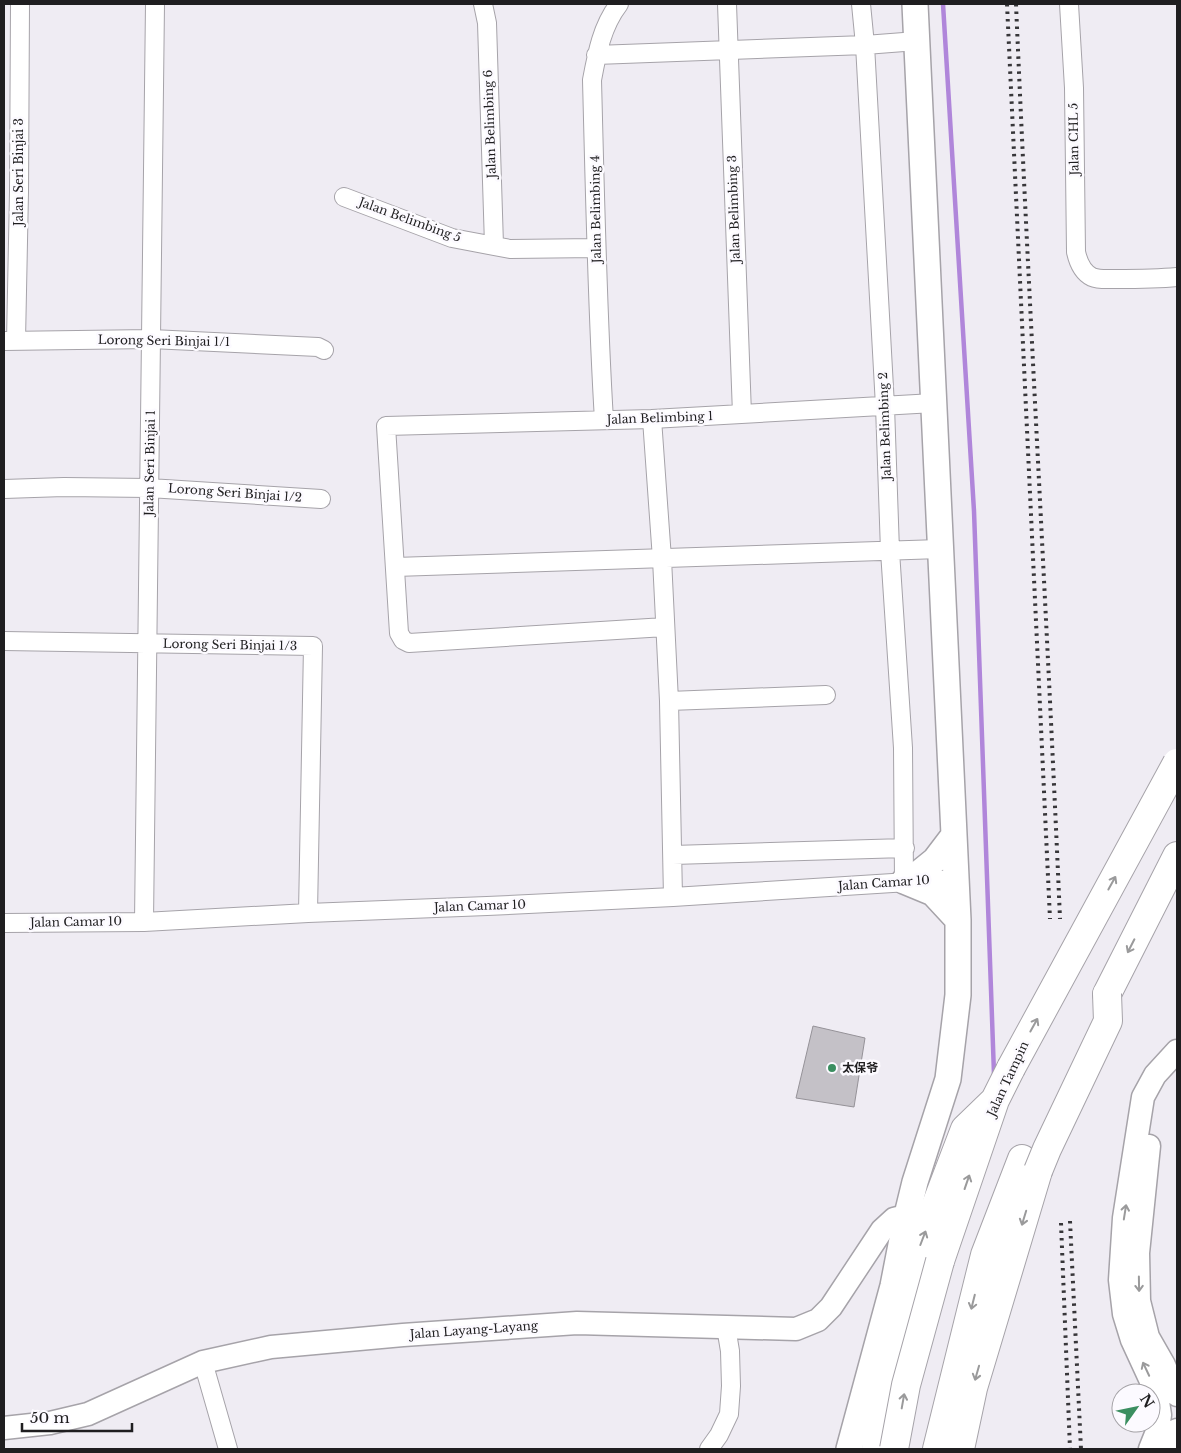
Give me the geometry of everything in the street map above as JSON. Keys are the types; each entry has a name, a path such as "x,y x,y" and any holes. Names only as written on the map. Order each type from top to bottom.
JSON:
{"highway":[{"name":"Jalan Tampin","path":"896,1449 906,1385 940,1261 995,1100 1177,763"},
{"path":"956,1449 985,1254 1030,1165 1047,1148 1108,1021 1107,994 1177,856"},
{"path":"876,1449 879,1421 910,1273 964,1129 995,1100"},
{"path":"956,1449 1030,1165"},
{"path":"879,1421 896,1449"}],"main road":[{"path":"849,1449 893,1286 915,1182 948,1079 958,995 958,920 915,4"},
{"path":"904,882 935,860 954,835"},
{"path":"904,882 933,893 958,920"}],"street":[{"name":"Jalan Seri Binjai 3","path":"10,341 19,192 12,46 20,4"},
{"name":"Jalan Seri Binjai 1","path":"144,922 155,4"},
{"name":"Jalan Belimbing 6","path":"484,4 487,23 494,246"},
{"name":"Jalan Belimbing 4","path":"604,420 596,248 592,80 596,55 608,20 619,4"},
{"name":"Jalan Belimbing 3","path":"726,4 742,414"},
{"name":"Jalan Belimbing 2","path":"862,4 885,406 890,551 904,748 904,882"},
{"name":"Jalan CHL 5","path":"1069,4 1074,88 1076,252 1078,263 1092,277 1148,279 1177,277"},
{"path":"596,55 865,45 918,41"},
{"name":"Jalan Belimbing 5","path":"344,197 452,238 510,249 596,248"},
{"name":"Lorong Seri Binjai 1/1","path":"10,341 151,339 318,347 324,350"},
{"name":"Jalan Belimbing 1","path":"395,567 386,426 652,419 934,403"},
{"path":"652,419 662,559 669,701 673,897"},
{"name":"Lorong Seri Binjai 1/2","path":"4,489 149,488 321,499"},
{"path":"665,627 409,643 403,640 399,633 395,567 940,550"},
{"name":"Lorong Seri Binjai 1/3","path":"4,641 312,646 308,913"},
{"path":"669,701 826,695"},
{"path":"673,855 904,848"},
{"name":"Jalan Camar 10","path":"4,923 144,922 673,897 956,879"},
{"path":"1150,1449 1158,1429 1160,1415 1158,1402 1150,1379 1132,1340 1124,1314 1120,1280 1124,1218 1144,1097 1155,1075 1177,1051"},
{"path":"1177,1068 1159,1092 1152,1117 1138,1253 1139,1301 1148,1336 1164,1365 1177,1395"},
{"name":"Jalan Layang-Layang","path":"4,1428 50,1423 88,1414 202,1362 271,1347 577,1323 796,1329 818,1320 831,1308 882,1230 898,1218 906,1219"},
{"path":"709,1449 719,1435 729,1414 731,1386 730,1351 726,1327"},
{"path":"202,1362 228,1449"},
{"path":"1170,1449 1177,1430"}],"building":[{"name":"太保爷","path":"813,1026 865,1038 854,1107 796,1098"}],"waterway":[{"path":"943,4 974,511 994,1074"}],"railway":[{"path":"1007,4 1050,919"},
{"path":"1016,4 1060,919"},
{"path":"1070,1221 1081,1449"},
{"path":"1061,1223 1070,1449"}],"place":[{"name":"太保爷","path":"832,1068"}]}
